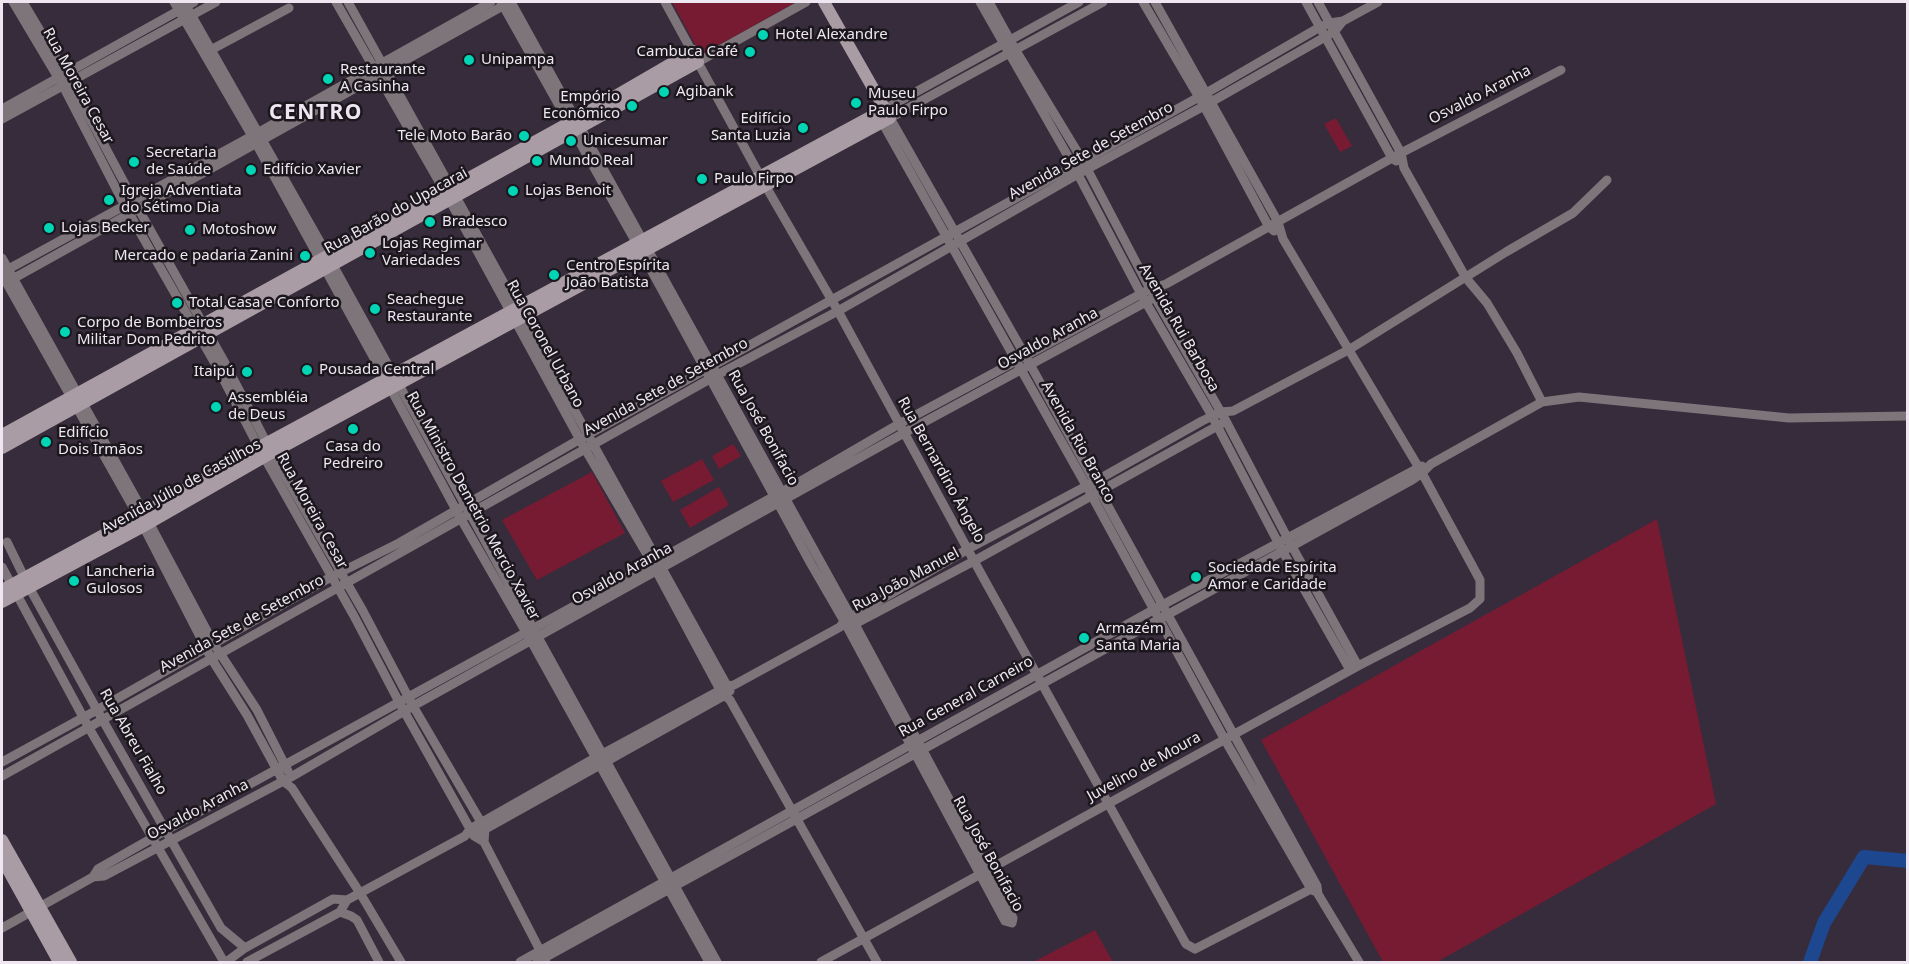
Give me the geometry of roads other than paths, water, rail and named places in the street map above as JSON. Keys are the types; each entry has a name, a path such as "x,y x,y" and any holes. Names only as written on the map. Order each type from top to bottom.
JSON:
{"street":[{"name":"Rua Moreira Cesar","path":"14,2 64,80 132,208 202,330 336,575 354,616 470,834 484,842"},
{"name":"Rua Moreira Cesar","path":"23,2 43,44"},
{"path":"97,61 151,37 216,2"},
{"path":"5,277 43,262 165,189 347,88 383,73 491,2"},
{"path":"347,88 377,64 507,2"},
{"name":"Rua José Bonifacio","path":"507,2 984,872 1013,918 1012,923 1008,924 1005,921 984,872"},
{"name":"Rua Bernardino Ângelo","path":"665,2 763,181 838,311 1186,944 1195,949 1315,890"},
{"name":"Rua Barão do Upacarai","path":"2,448 21,431 695,56 806,2"},
{"name":"Avenida Rio Branco","path":"815,2 848,51"},
{"name":"Avenida Rio Branco","path":"824,2 848,51 978,283 1019,366 1058,426"},
{"name":"Avenida Rui Barbosa","path":"980,2 1085,165 1148,296"},
{"name":"Avenida Rui Barbosa","path":"989,2 1009,46"},
{"name":"Avenida Júlio de Castilhos","path":"1009,46 1079,2"},
{"name":"Avenida Júlio de Castilhos","path":"2,602 10,589 143,520 266,450 1009,46 1103,2"},
{"path":"1143,2 1166,40 1232,135 1278,222 1283,239 1420,470"},
{"path":"1155,2 1175,35 1206,99 1222,141 1269,228 1283,239"},
{"path":"1306,2 1466,278 1487,303 1517,353 1542,402"},
{"path":"1318,2 1353,64 1396,156"},
{"name":"Avenida Sete de Setembro","path":"1239,80 1325,37 1333,27 1378,2"},
{"path":"338,5 349,3"},
{"name":"Rua Coronel Urbano","path":"349,3 377,64"},
{"path":"2,119 28,100 97,61 183,4"},
{"name":"Rua Ministro Demetrio Mercio Xavier","path":"183,4 207,52 393,382 428,447 456,510 532,635"},
{"name":"Rua Coronel Urbano","path":"338,5 383,73 484,254 585,449 658,565"},
{"path":"207,52 289,8"},
{"name":"Avenida Sete de Setembro","path":"2,776 341,586 456,510 589,434 838,311 954,239 1239,80 1320,27 1333,27"},
{"path":"145,28 151,37"},
{"path":"1166,40 1175,35"},
{"path":"1343,69 1353,64"},
{"name":"Osvaldo Aranha","path":"93,877 98,869 159,834 399,702 411,701 780,498 904,433 1019,366 1396,156 1561,70"},
{"name":"Avenida Rui Barbosa","path":"1029,79 1094,204 1257,481 1285,545"},
{"path":"2,109 28,100"},
{"path":"1222,141 1232,135"},
{"name":"Rua João Manuel","path":"225,963 245,948 333,899 347,900 470,834 847,623 912,588 974,561 1145,466 1233,411 1350,349 1506,252 1574,213 1607,180"},
{"path":"1094,204 1103,199"},
{"path":"5,277 39,252 132,208"},
{"name":"Avenida Sete de Setembro","path":"2,762 336,575 471,514 595,444 831,300 954,239"},
{"path":"39,252 43,262"},
{"path":"2,258 5,277 77,400 210,646 256,710 281,768"},
{"name":"Avenida Rio Branco","path":"978,283 1028,361 1058,426 1126,550 1153,610 1188,673 1229,738 1359,963"},
{"name":"Rua Coronel Urbano","path":"536,351 595,444 693,630 877,963"},
{"name":"Osvaldo Aranha","path":"780,498 899,424 1019,366"},
{"name":"Rua General Carneiro","path":"979,713 1011,689 1131,622 1222,579 1542,402 1579,396 1790,418 1908,416"},
{"name":"Avenida Rui Barbosa","path":"1219,419 1248,486 1285,545 1354,668"},
{"name":"Rua João Manuel","path":"912,588 968,549 1140,456 1219,419"},
{"name":"Rua Barão do Upacarai","path":"2,435 21,431"},
{"name":"Rua Ministro Demetrio Mercio Xavier","path":"428,447 466,505 532,635 670,884 717,963"},
{"path":"1140,456 1145,466"},
{"name":"Juvelino de Moura","path":"821,963 1354,668 1470,608 1480,599 1480,580 1420,470"},
{"path":"1248,486 1257,481"},
{"path":"1045,508 1050,519"},
{"name":"Rua Abreu Fialho","path":"7,542 103,720 225,963"},
{"name":"Avenida Rio Branco","path":"1126,550 1163,605 1197,668 1229,738"},
{"name":"Rua Abreu Fialho","path":"2,567 10,589 89,728 221,928 245,948"},
{"name":"Rua General Carneiro","path":"520,962 542,959 588,929 951,728 979,713 1014,699 1168,615 1222,579"},
{"name":"Rua Moreira Cesar","path":"341,586 363,611 411,701 483,826"},
{"path":"273,610 278,621"},
{"path":"354,616 363,611"},
{"path":"1131,622 1137,632"},
{"path":"1104,637 1109,647"},
{"path":"216,655 247,715 360,893 401,963"},
{"path":"1072,655 1077,665"},
{"path":"178,664 183,674"},
{"path":"1188,673 1197,668"},
{"path":"1011,689 1014,699"},
{"path":"123,696 128,705"},
{"name":"Osvaldo Aranha","path":"2,928 93,877 104,876 287,779 404,711 411,701"},
{"path":"247,715 256,710"},
{"path":"54,734 59,744"},
{"path":"341,735 346,745"},
{"path":"435,766 446,761"},
{"path":"194,815 200,826"},
{"path":"483,826 484,842 542,959"},
{"path":"2,840 4,856 35,909 71,963"},
{"name":"Rua Ministro Demetrio Mercio Xavier","path":"670,884 709,963"},
{"path":"247,963 340,912 347,900"},
{"path":"35,909 59,963"},
{"path":"340,912 351,915 357,920 379,963"}],"waterway":[{"path":"1810,962 1824,923 1864,857 1908,861"}],"place":[{"name":"Hotel Alexandre","path":"763,35"},
{"name":"Cambuca Café","path":"750,52"},
{"name":"Unipampa","path":"469,60"},
{"name":"Restaurante A Casinha","path":"328,79"},
{"name":"Agibank","path":"664,92"},
{"name":"Museu Paulo Firpo","path":"856,103"},
{"name":"Empório Econômico","path":"632,106"},
{"name":"Edifício Santa Luzia","path":"803,128"},
{"name":"Tele Moto Barão","path":"524,136"},
{"name":"Unicesumar","path":"571,141"},
{"name":"Mundo Real","path":"537,161"},
{"name":"Secretaria de Saúde","path":"134,162"},
{"name":"Edifício Xavier","path":"251,170"},
{"name":"Paulo Firpo","path":"702,179"},
{"name":"Lojas Benoit","path":"513,191"},
{"name":"Igreja Adventiata do Sétimo Dia","path":"109,200"},
{"name":"Bradesco","path":"430,222"},
{"name":"Lojas Becker","path":"49,228"},
{"name":"Motoshow","path":"190,230"},
{"name":"Lojas Regimar Variedades","path":"370,253"},
{"name":"Mercado e padaria Zanini","path":"305,256"},
{"name":"Centro Espírita João Batista","path":"554,275"},
{"name":"Total Casa e Conforto","path":"177,303"},
{"name":"Seachegue Restaurante","path":"375,309"},
{"name":"Corpo de Bombeiros Militar Dom Pedrito","path":"65,332"},
{"name":"Pousada Central","path":"307,370"},
{"name":"Itaipú","path":"247,372"},
{"name":"Assembléia de Deus","path":"216,407"},
{"name":"Casa do Pedreiro","path":"353,429"},
{"name":"Edifício Dois Irmãos","path":"46,442"},
{"name":"Sociedade Espírita Amor e Caridade","path":"1196,577"},
{"name":"Lancheria Gulosos","path":"74,581"},
{"name":"Armazém Santa Maria","path":"1084,638"}],"district":[{"name":"CENTRO","path":"316,113"}]}
